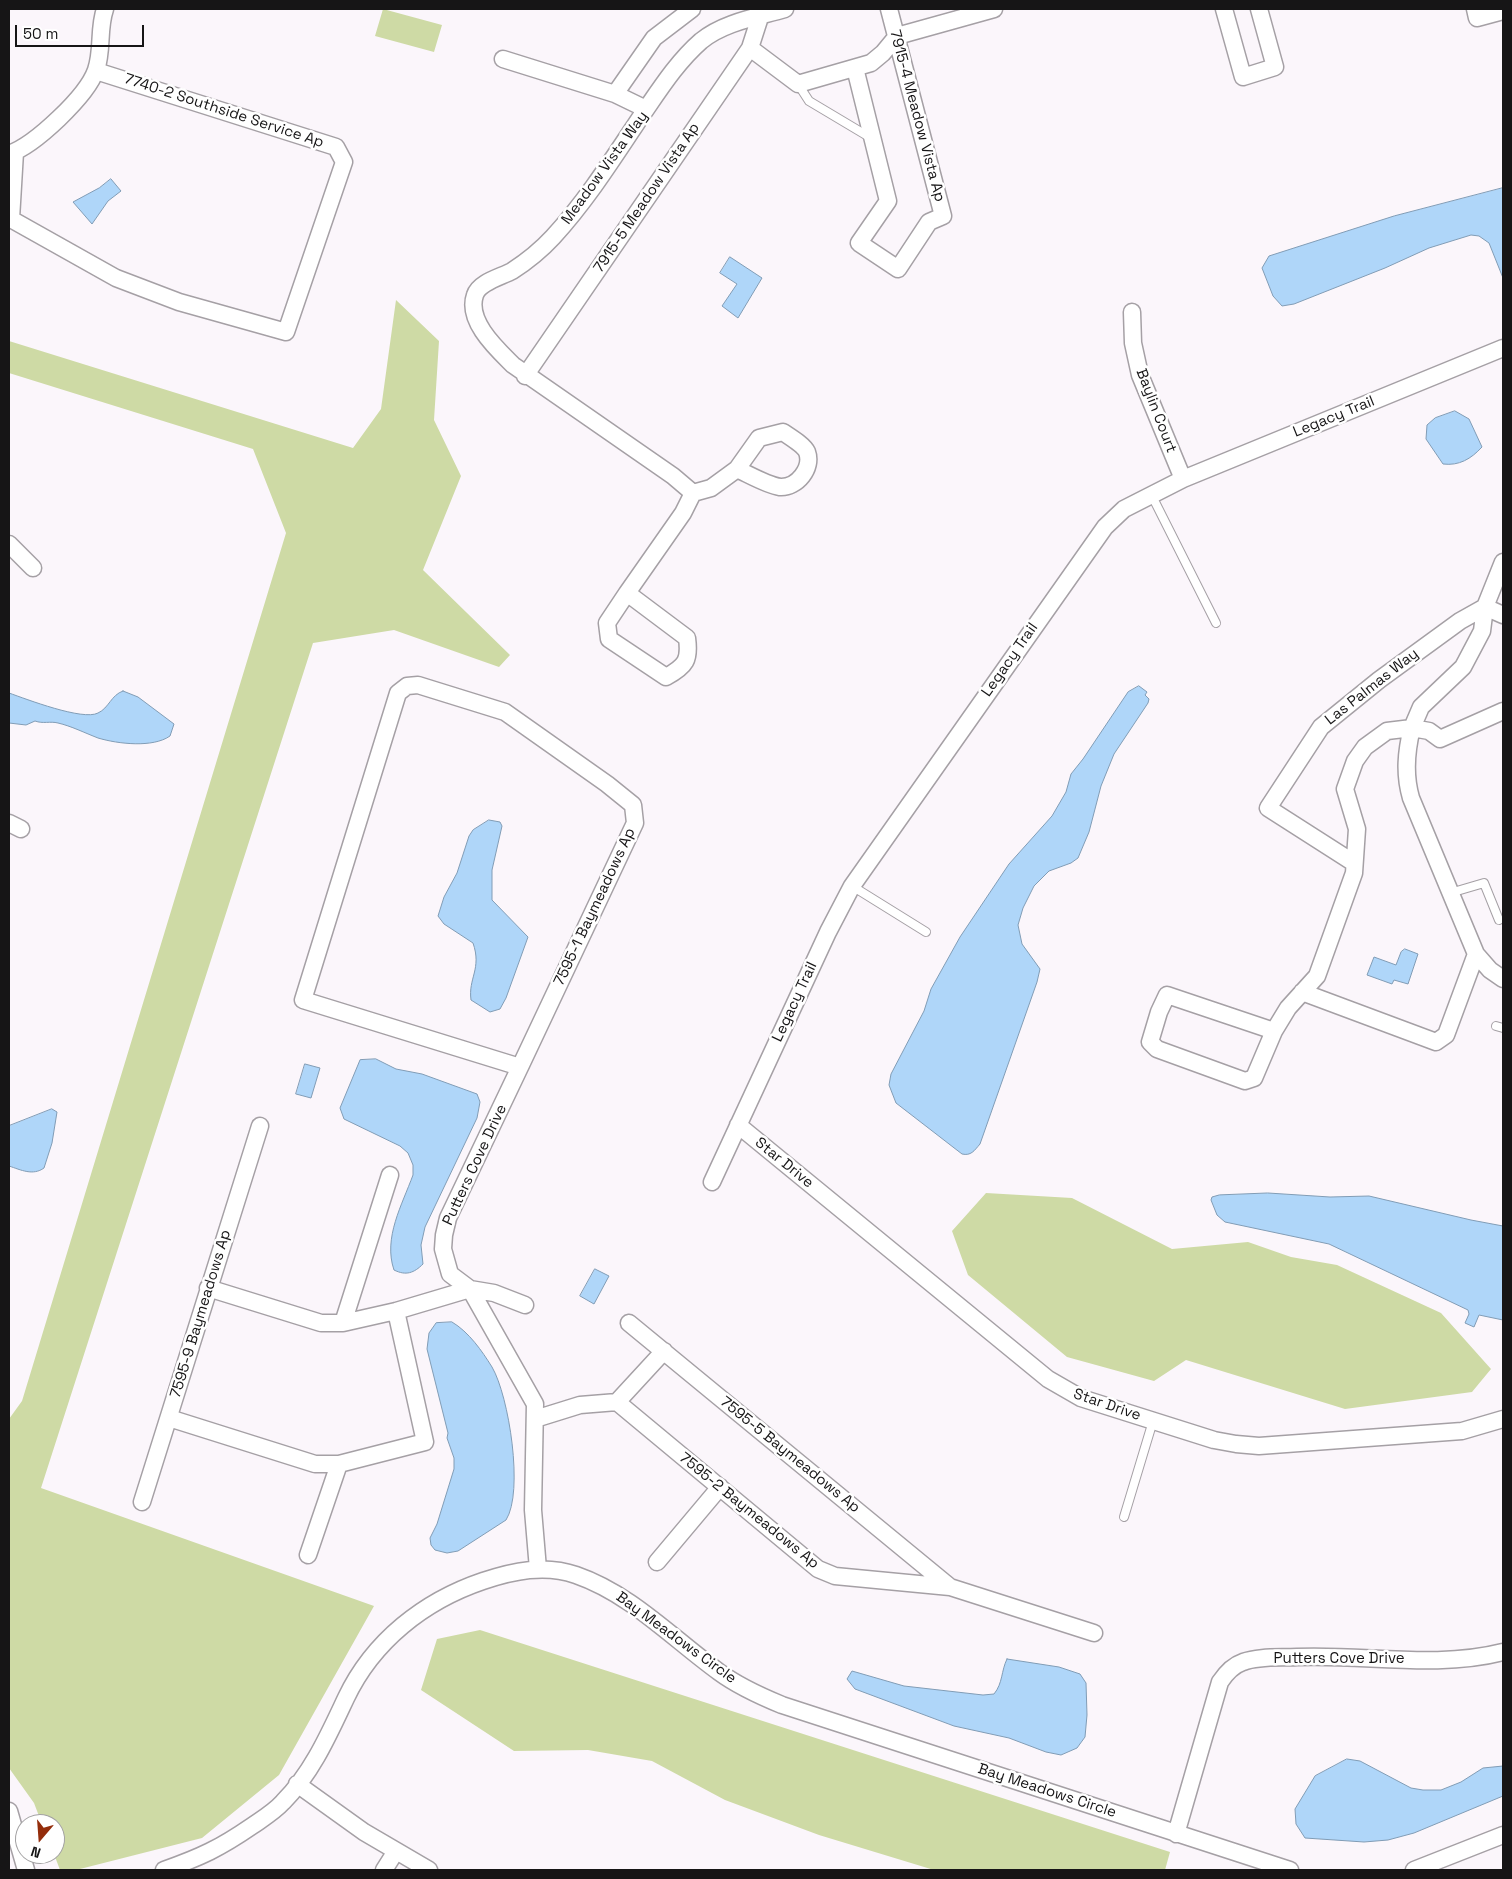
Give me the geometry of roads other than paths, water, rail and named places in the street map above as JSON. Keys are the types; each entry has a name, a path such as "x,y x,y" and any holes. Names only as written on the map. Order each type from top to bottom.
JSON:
{"street":[{"path":"10,219 12,153 51,126 88,85 96,71 100,53 100,31 105,9"},
{"path":"615,94 654,38 692,9"},
{"name":"Meadow Vista Way","path":"693,493 673,476 525,376 495,346 475,316 473,306 477,290 512,270 544,246 592,190 676,66 702,40 732,24 785,9"},
{"name":"7915-4 Meadow Vista Ap","path":"855,68 888,201 859,243 898,269 929,222 943,216 889,9"},
{"path":"750,48 798,84 870,63 883,53 897,36 994,9"},
{"path":"1224,9 1243,77 1275,67 1259,9"},
{"path":"1475,9 1477,18 1503,11"},
{"name":"7915-5 Meadow Vista Ap","path":"525,376 750,48 760,17"},
{"path":"503,59 615,94 646,110"},
{"name":"7740-2 Southside Service Ap","path":"10,219 116,278 179,302 286,332 344,162 336,147 96,71"},
{"name":"Baylin Court","path":"1132,312 1133,343 1140,375 1183,479"},
{"name":"Legacy Trail","path":"712,1182 828,932 852,886 1105,526 1124,509 1183,479 1503,348"},
{"path":"626,593 687,638 689,654 682,668 666,676 609,639 607,623 626,593 683,513 693,493 711,488 737,469"},
{"path":"9,544 33,568"},
{"path":"1503,562 1485,607 1482,631 1463,667 1421,706 1412,728 1407,753 1406,781 1476,954 1490,970 1503,979"},
{"path":"1485,607 1503,615"},
{"name":"Las Palmas Way","path":"1354,863 1268,808 1321,727 1379,680 1460,621 1485,607"},
{"name":"7595-1 Baymeadows Ap","path":"407,686 418,686 505,712 607,784 633,805 635,823 520,1067 303,1000 398,693 407,686"},
{"path":"1274,1030 1167,996 1159,1012 1150,1042 1156,1050 1245,1081 1254,1078 1274,1030 1288,1008 1317,976 1354,873 1357,829 1345,789 1354,761 1365,746 1387,731 1412,728 1429,732 1440,739 1503,711"},
{"path":"1302,992 1436,1042 1446,1035 1476,954"},
{"name":"Putters Cove Drive","path":"520,1067 448,1218 443,1249 450,1274 470,1289 492,1330 524,1381 535,1404 533,1510 538,1569"},
{"name":"Star Drive","path":"738,1125 1048,1379 1081,1398 1214,1440 1259,1446 1462,1431 1503,1419"},
{"name":"7595-9 Baymeadows Ap","path":"142,1502 260,1126"},
{"path":"343,1323 390,1175"},
{"path":"208,1288 321,1323 343,1323 396,1312 470,1289 494,1294 525,1305"},
{"path":"169,1418 315,1464 339,1464 425,1442 396,1312"},
{"name":"7595-5 Baymeadows Ap","path":"629,1323 950,1587"},
{"path":"535,1419 580,1405 617,1402 664,1351"},
{"name":"7595-2 Baymeadows Ap","path":"617,1402 810,1563 835,1576 950,1587 1094,1633"},
{"path":"308,1555 339,1464"},
{"path":"657,1562 720,1487"},
{"name":"Bay Meadows Circle","path":"164,1870 190,1862 224,1845 283,1803 324,1747 346,1697 363,1669 385,1641 428,1606 463,1587 503,1574 538,1569 574,1574 615,1592 719,1672 782,1705 1289,1870"},
{"name":"Putters Cove Drive","path":"1176,1834 1220,1682 1226,1673 1243,1662 1267,1658 1329,1656 1457,1660 1503,1652"},
{"path":"297,1784 364,1832 429,1870"},
{"path":"9,1811 26,1870"},
{"path":"1414,1870 1503,1834"},
{"path":"384,1870 396,1851"}],"lane":[{"path":"798,84 809,101 872,138"},
{"path":"1151,494 1216,624"},
{"path":"1450,893 1484,883 1499,920"},
{"path":"852,886 926,932"},
{"path":"1124,1517 1153,1421"}],"water":[{"path":"111,179 121,191 108,201 92,224 73,202"},
{"path":"1503,188 1503,278 1489,243 1479,236 1471,235 1429,248 1385,268 1294,304 1282,306 1273,296 1262,268 1269,256 1394,216"},
{"path":"730,257 762,278 738,318 722,306 737,284 720,273"},
{"path":"1455,411 1469,419 1482,447 1464,461 1454,464 1443,464 1426,439 1427,425 1435,418"},
{"path":"1139,686 1147,692 1145,695 1149,699 1148,703 1114,754 1101,786 1089,832 1078,858 1071,863 1049,871 1034,886 1023,908 1018,925 1022,944 1040,969 1037,982 980,1144 970,1154 962,1154 896,1103 889,1085 891,1074 924,1011 931,989 960,937 1009,864 1052,816 1066,792 1071,774 1128,692"},
{"path":"123,691 138,697 174,724 170,736 163,740 135,744 98,738 55,722 35,721 26,725 9,723 9,693 68,712 91,715 102,711 116,695"},
{"path":"489,820 500,822 502,826 492,870 492,900 528,937 506,998 500,1009 490,1012 471,1000 471,985 476,967 473,943 444,924 438,916 444,897 457,873 469,836 473,830"},
{"path":"1405,949 1418,954 1408,984 1394,980 1392,984 1367,975 1374,957 1396,965 1401,952"},
{"path":"376,1059 396,1069 422,1074 477,1094 480,1102 477,1118 425,1227 421,1245 423,1264 410,1273 394,1270 391,1258 392,1234 395,1222 413,1175 413,1165 408,1153 400,1146 344,1119 340,1108 360,1060"},
{"path":"305,1064 320,1068 311,1098 296,1094"},
{"path":"52,1109 57,1112 52,1143 44,1168 31,1172 9,1166 9,1126"},
{"path":"1268,1193 1330,1197 1369,1196 1503,1226 1503,1320 1479,1315 1474,1327 1465,1323 1469,1314 1468,1310 1329,1244 1225,1222 1217,1215 1211,1200 1212,1197 1219,1195"},
{"path":"595,1269 609,1276 594,1304 580,1296"},
{"path":"452,1322 475,1342 492,1367 498,1381 509,1421 514,1467 514,1488 511,1507 506,1520 458,1551 447,1553 435,1550 431,1545 430,1538 437,1524 454,1469 454,1458 447,1438 448,1433 427,1349 429,1333 436,1323"},
{"path":"1007,1659 1059,1667 1080,1674 1086,1683 1087,1715 1085,1737 1077,1748 1061,1755 1046,1752 1009,1738 954,1726 855,1689 847,1679 852,1671 904,1686 983,1695 994,1694 999,1686"},
{"path":"1347,1759 1360,1761 1411,1788 1423,1790 1441,1790 1461,1782 1483,1768 1503,1766 1503,1796 1414,1833 1388,1840 1364,1842 1305,1838 1296,1824 1295,1809 1315,1776"}]}
